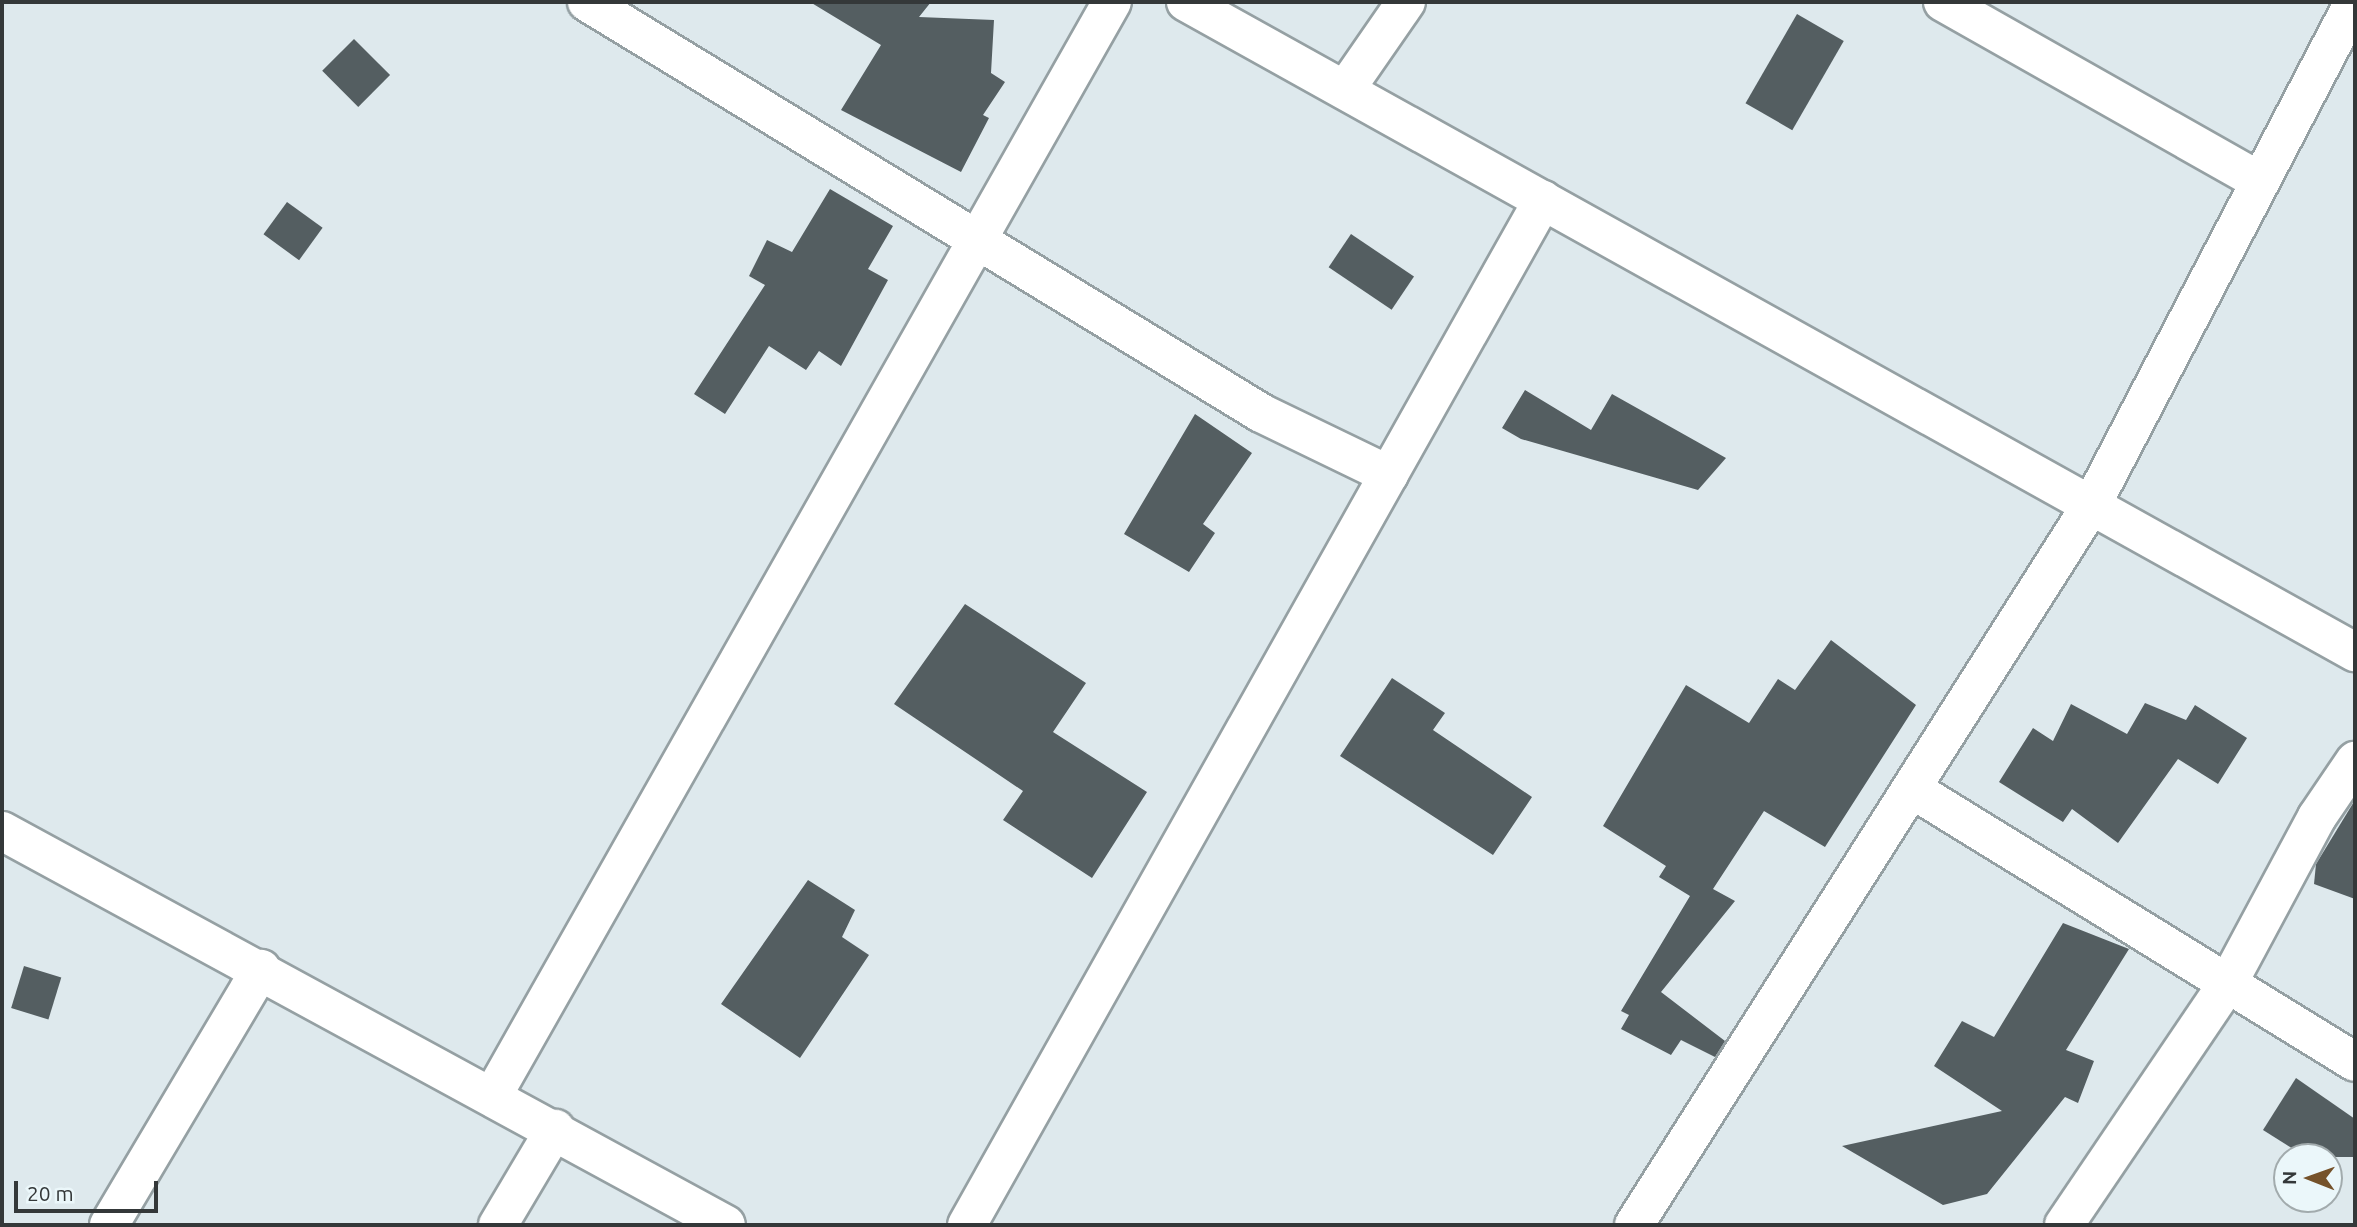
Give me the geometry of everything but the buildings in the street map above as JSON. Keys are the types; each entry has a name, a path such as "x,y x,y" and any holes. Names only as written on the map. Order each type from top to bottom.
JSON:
{"street":[{"path":"587,2 976,242 1261,413 1389,475"},
{"path":"493,1095 1112,2"},
{"path":"1186,2 2355,652"},
{"path":"1345,90 1406,2"},
{"path":"1943,2 2260,181"},
{"path":"1634,1225 2092,504 2354,2"},
{"path":"967,1225 1543,200"},
{"path":"2064,1225 2228,983 2317,817 2355,761"},
{"path":"1912,789 2355,1062"},
{"path":"2,831 493,1095 726,1225"},
{"path":"110,1225 261,970"},
{"path":"498,1225 555,1129"}]}
